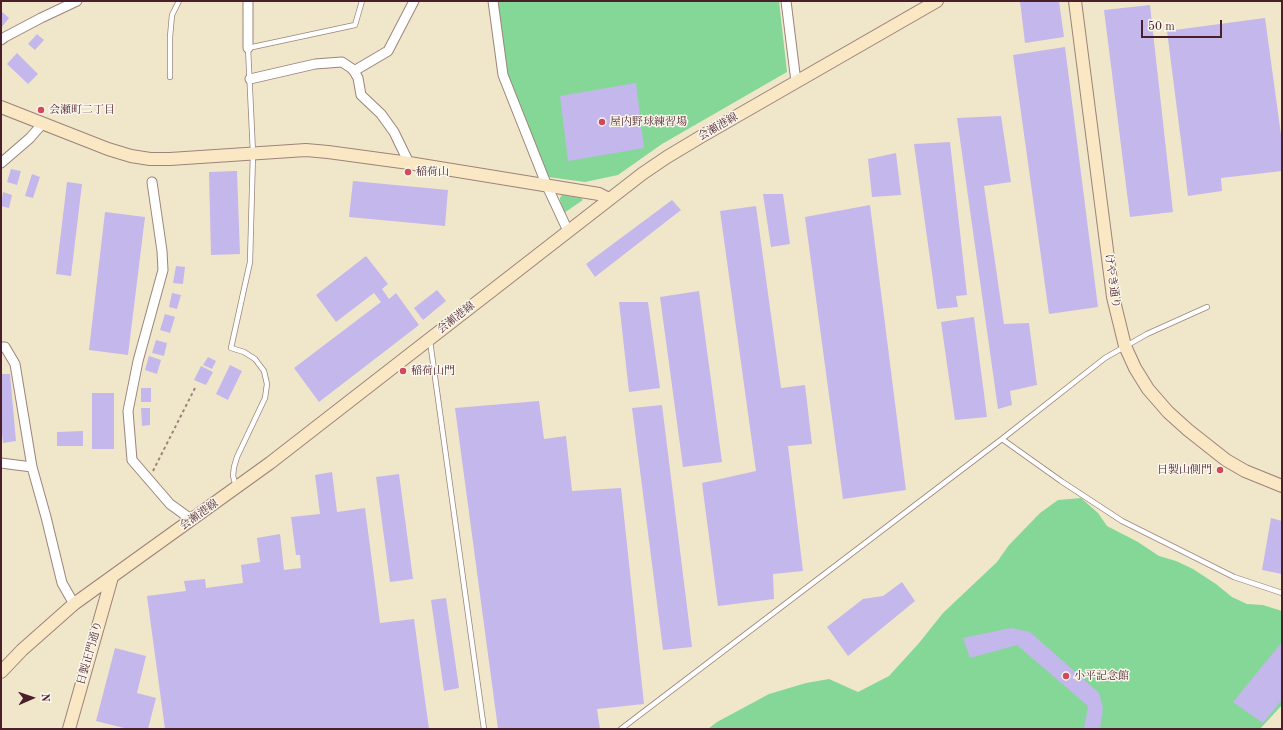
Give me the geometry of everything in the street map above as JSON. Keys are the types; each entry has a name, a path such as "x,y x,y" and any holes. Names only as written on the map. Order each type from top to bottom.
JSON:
{"street":[{"path":"2,38 77,1"},
{"path":"248,1 248,48"},
{"path":"354,71 388,51 414,1"},
{"path":"493,1 503,75 547,186 568,231"},
{"path":"786,1 796,82"},
{"name":"会瀬港線","path":"1,672 27,646 74,604 236,488 609,199 667,156 938,1"},
{"name":"けやき通り","path":"1075,1 1113,297 1125,346 1135,368 1148,389 1178,421 1226,460 1245,471 1282,486"},
{"path":"250,79 315,64 342,62 354,71 358,78 361,94 382,114 394,132 409,163"},
{"path":"1,107 108,149 131,156 170,159 306,150 409,163 600,194 609,199"},
{"path":"1,163 30,138 43,123"},
{"path":"152,182 162,251 163,270 138,361 128,411 132,460 170,504 192,520"},
{"path":"1,347 6,347 15,364 32,466 62,583 74,604"},
{"path":"1,462 32,466"},
{"name":"日製正門通り","path":"69,729 112,577"}],"lane":[{"path":"170,77 170,37 172,15 179,1"},
{"path":"236,488 233,476 234,467 237,457 265,398 267,384 264,371 255,359 244,352 231,348 250,262 254,153 248,48 355,25 362,1"},
{"path":"621,729 1002,439 1104,358 1125,346 1207,307"},
{"path":"430,338 484,729"},
{"path":"1002,439 1122,521 1234,577 1282,593"}],"path":[{"path":"149,480 196,386"}],"green space":[{"path":"497,1 779,1 787,72 662,144 618,175 585,182 548,177 507,73"},
{"path":"562,195 581,198 583,200 564,213 560,200"},
{"path":"1081,498 1098,513 1107,526 1138,542 1159,556 1176,561 1193,569 1216,584 1232,597 1247,604 1263,605 1282,611 1282,705 1260,729 708,729 717,722 769,694 806,683 829,679 858,692 889,676 919,643 943,613 997,562 1009,545 1040,513 1058,500"}],"building":[{"path":"1020,1 1059,1 1064,37 1025,43"},
{"path":"1150,5 1173,212 1130,217 1104,10"},
{"path":"1,11 9,18 1,28"},
{"path":"1265,18 1282,142 1282,171 1221,178 1222,191 1188,196 1167,31"},
{"path":"37,34 44,40 35,50 28,44"},
{"path":"1065,47 1098,307 1049,314 1013,55"},
{"path":"17,53 38,74 28,84 7,64"},
{"name":"屋内野球練習場","path":"636,83 644,148 568,161 560,96"},
{"path":"1001,116 1011,182 984,186 1004,324 1029,323 1037,385 1010,391 1012,405 998,409 957,118"},
{"path":"950,142 967,295 956,296 958,307 937,309 914,144"},
{"path":"896,153 901,195 872,197 868,159"},
{"path":"11,169 21,171 17,185 7,182"},
{"path":"237,171 240,254 211,255 209,172"},
{"path":"32,174 40,177 33,198 25,196"},
{"path":"353,181 448,190 445,226 349,217"},
{"path":"67,182 82,184 71,276 56,274"},
{"path":"3,192 12,195 9,208 1,206"},
{"path":"763,194 783,194 790,244 771,247"},
{"path":"672,200 681,210 595,277 586,264"},
{"path":"870,205 906,490 843,499 805,217"},
{"path":"756,206 781,388 805,385 812,444 788,446 803,571 773,574 774,599 718,606 702,483 756,471 720,211"},
{"path":"105,212 145,217 128,355 89,350"},
{"path":"366,256 388,284 382,289 389,299 396,293 419,325 319,402 294,368 381,302 374,293 336,322 316,295"},
{"path":"176,266 185,267 183,284 173,283"},
{"path":"437,290 446,301 423,320 414,308"},
{"path":"699,291 722,462 683,467 660,297"},
{"path":"172,293 181,295 177,309 169,307"},
{"path":"619,302 648,302 660,388 629,392"},
{"path":"165,314 175,317 170,333 160,330"},
{"path":"974,317 987,417 955,420 941,322"},
{"path":"156,340 167,343 164,356 152,353"},
{"path":"149,356 161,360 157,374 145,370"},
{"path":"208,357 216,361 212,369 203,365"},
{"path":"230,365 242,371 228,400 216,394"},
{"path":"201,366 213,372 206,385 194,380"},
{"path":"1,374 10,374 16,441 3,443 1,426"},
{"path":"141,388 151,388 151,402 141,402"},
{"path":"92,393 114,393 114,449 92,449"},
{"path":"539,401 544,439 566,436 572,491 621,488 644,704 597,709 600,729 498,729 455,408"},
{"path":"662,405 692,647 663,650 632,408"},
{"path":"141,408 150,408 150,425 142,426"},
{"path":"83,431 83,446 57,446 57,432"},
{"path":"332,472 337,512 365,508 380,623 414,619 429,729 165,729 147,596 186,591 184,581 205,579 206,588 243,583 241,565 260,562 257,538 280,534 284,570 301,568 300,555 296,555 291,517 320,514 315,475"},
{"path":"399,474 413,579 390,582 376,477"},
{"path":"1271,518 1282,521 1282,574 1262,570"},
{"path":"902,582 915,601 848,656 827,627 863,599 883,596"},
{"path":"446,598 459,688 444,691 431,600"},
{"name":"小平記念館","path":"1011,628 1030,632 1099,693 1103,708 1100,729 1084,729 1088,706 1017,645 970,658 963,638"},
{"path":"1282,642 1282,700 1263,723 1233,702"},
{"path":"115,648 146,656 137,693 156,698 148,729 128,729 96,721"}],"place":[{"name":"会瀬町二丁目","path":"41,110"},
{"name":"屋内野球練習場","path":"602,122"},
{"name":"稲荷山","path":"408,172"},
{"name":"稲荷山門","path":"403,371"},
{"name":"日製山側門","path":"1220,470"},
{"name":"小平記念館","path":"1066,676"}]}
